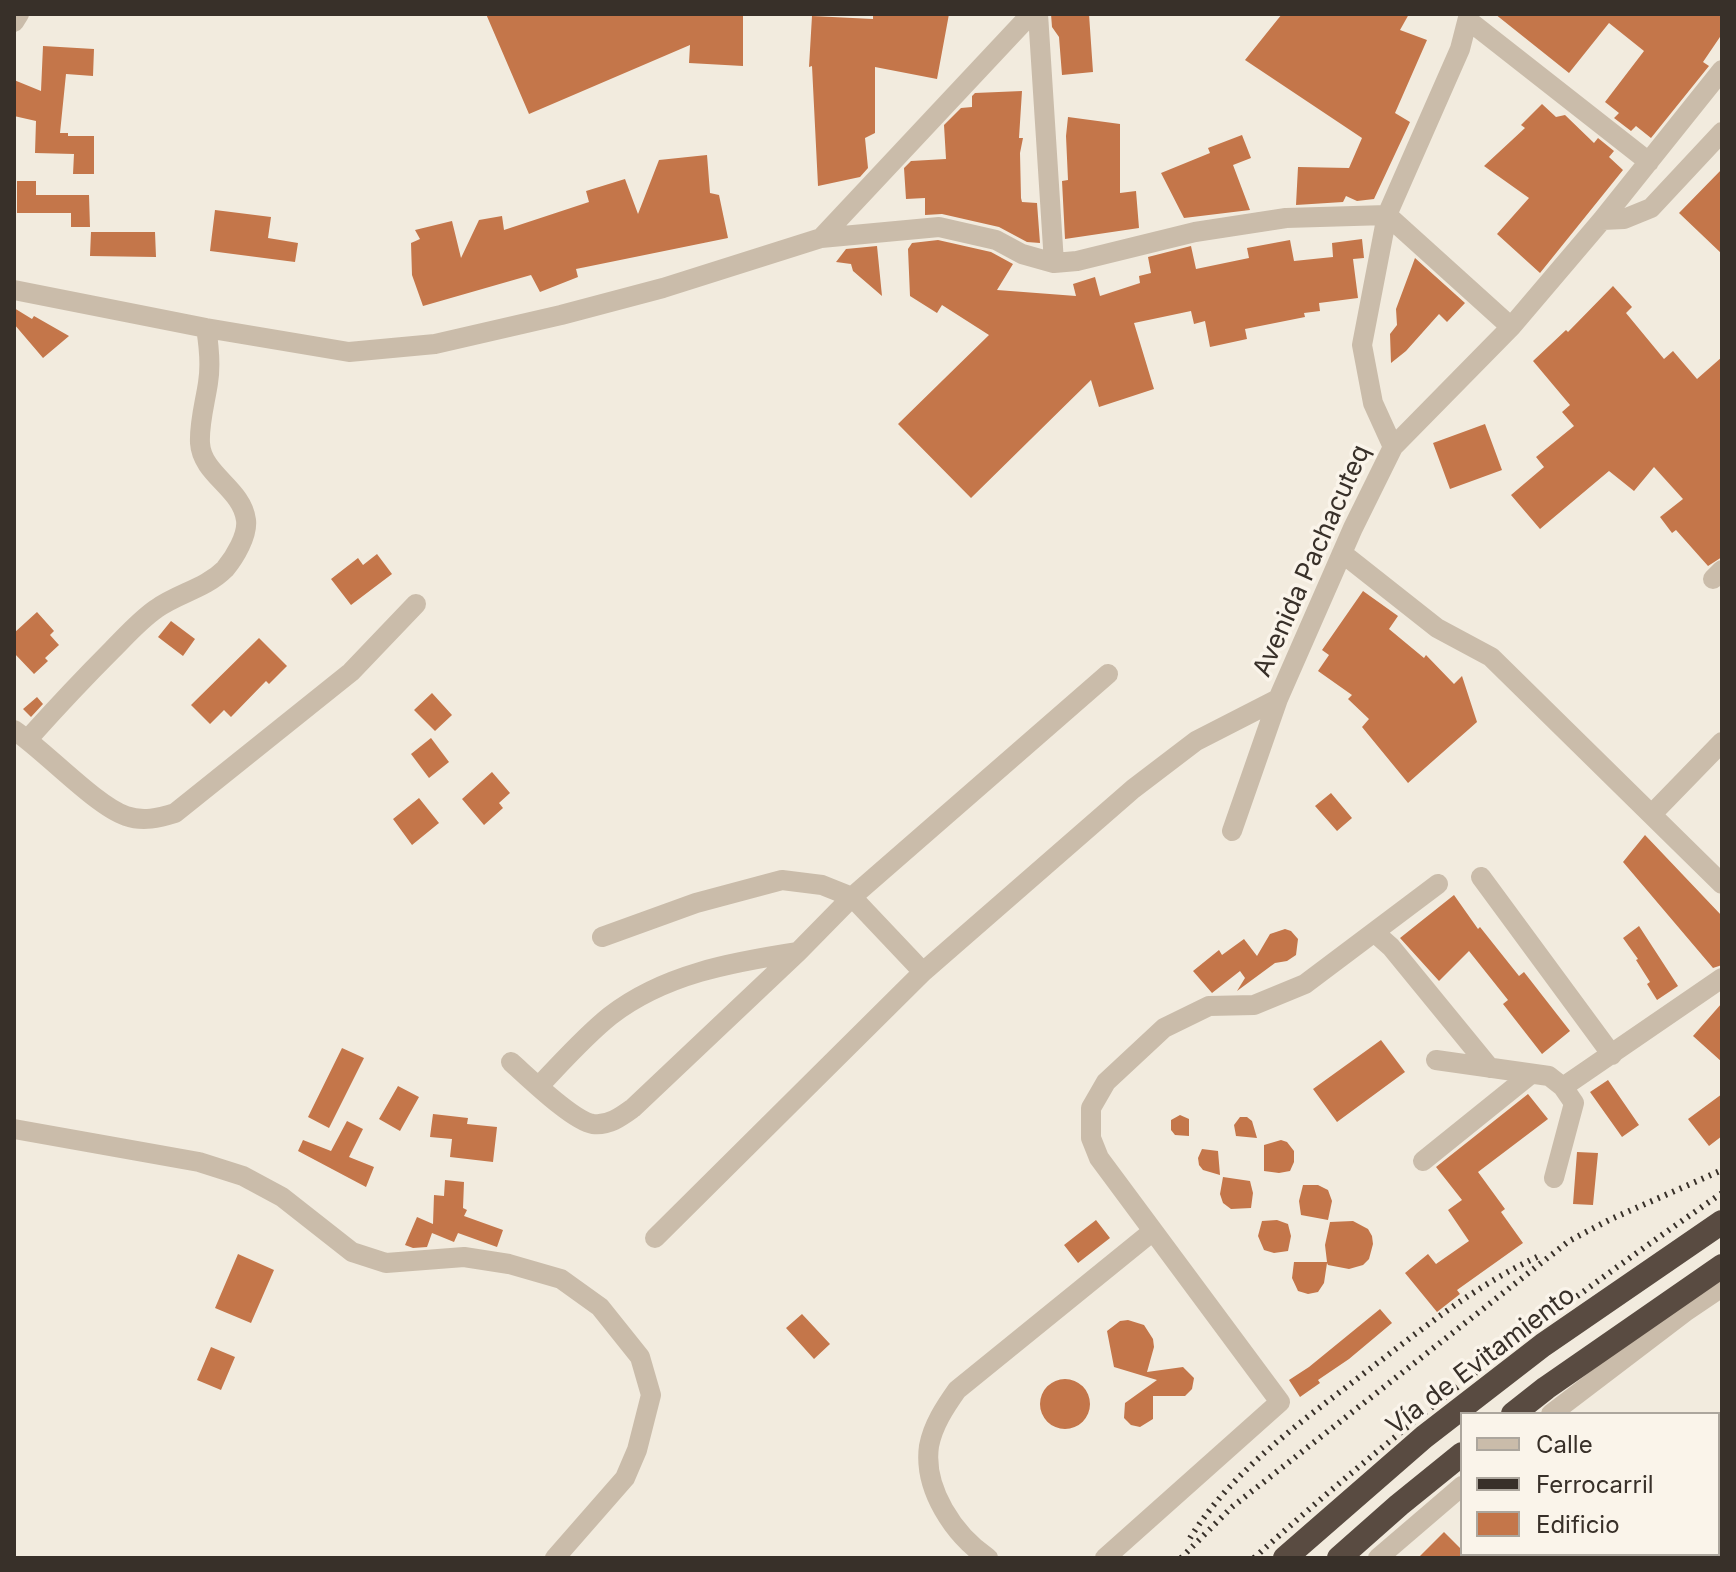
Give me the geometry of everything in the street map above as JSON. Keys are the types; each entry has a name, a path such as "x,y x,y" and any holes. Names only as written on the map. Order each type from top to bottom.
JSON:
{"highway":[{"name":"Vía de Evitamiento","path":"1285,1558 1424,1437 1531,1354 1722,1222"},
{"path":"1516,1412 1546,1388 1680,1305 1722,1266"},
{"path":"1339,1558 1460,1456"}],"street":[{"path":"14,22 19,14"},
{"path":"821,238 1031,14"},
{"path":"1038,14 1054,263"},
{"path":"1468,17 1649,162"},
{"name":"Avenida Pachacuteq","path":"1232,831 1278,699 1393,447 1373,403 1362,345 1387,215 1460,49 1468,17"},
{"path":"1393,447 1511,327 1602,220 1722,70"},
{"path":"1602,220 1624,219 1651,208 1722,132"},
{"path":"14,290 206,328 349,352 435,344 663,288 821,238 939,227 996,240 1022,254 1054,263 1077,261 1195,232 1286,218 1387,215 1511,327"},
{"path":"206,328 210,350 209,381 201,420 200,447 208,466 243,504 247,523 239,548 224,569 206,583 158,607 21,734 100,800 126,816 151,820 175,813 351,672 416,604"},
{"path":"1342,553 1437,628 1491,657 1722,884"},
{"path":"511,1062 574,1115 593,1124 615,1121 633,1108 852,897 1108,674"},
{"path":"655,1238 923,972 1133,789 1196,741 1278,699"},
{"path":"1652,814 1722,742"},
{"path":"1481,877 1612,1055"},
{"path":"602,937 696,903 782,880 822,885 852,897 923,972"},
{"path":"1105,1558 1280,1402 1099,1158 1091,1138 1091,1108 1106,1082 1164,1028 1209,1006 1254,1005 1305,984 1438,884"},
{"path":"1374,932 1391,947 1490,1068"},
{"path":"539,1086 611,1015 655,989 694,973 798,952"},
{"path":"1563,1087 1722,978"},
{"path":"1436,1060 1549,1076 1563,1087 1574,1103 1554,1178"},
{"path":"1423,1161 1531,1074"},
{"path":"14,1129 199,1162 243,1176 282,1197 352,1252 386,1263 464,1257 509,1264 561,1279 600,1307 640,1357 651,1395 637,1450 625,1478 563,1555"},
{"path":"988,1558 940,1506 931,1477 929,1446 940,1414 957,1390 1153,1231"},
{"path":"1553,1412 1680,1305 1722,1287"},
{"path":"1378,1558 1460,1488"}],"building":[{"path":"486,14 743,14 743,66 689,63 690,45 529,114"},
{"path":"873,14 949,14 937,79 875,67 875,133 865,138 868,168 860,177 818,186 812,66 809,67 812,16 873,19"},
{"path":"1051,14 1089,14 1093,72 1062,75 1059,37 1052,27"},
{"path":"1282,14 1409,14 1400,30 1427,40 1395,113 1410,122 1374,199 1357,201 1346,196 1343,202 1296,205 1298,167 1349,168 1362,138 1245,60"},
{"path":"1495,14 1722,14 1722,34 1703,62 1709,66 1651,138 1636,126 1631,131 1614,118 1619,113 1605,102 1644,51 1609,23 1569,73"},
{"path":"43,46 94,49 93,76 66,74 60,133 94,136 94,174 73,174 74,154 35,153 36,121 14,116 14,80 41,91"},
{"path":"1022,91 1019,138 1023,138 1020,153 1021,198 1022,202 1037,203 1040,243 1027,242 999,227 942,214 925,215 925,198 906,199 904,168 911,161 946,159 944,125 961,108 972,107 975,93"},
{"path":"1542,104 1556,117 1565,115 1594,143 1598,138 1614,151 1609,157 1623,170 1540,273 1497,234 1529,198 1484,166 1525,128 1521,125"},
{"path":"1068,117 1120,124 1120,193 1136,191 1139,228 1065,239 1062,181 1068,180"},
{"path":"1242,135 1251,158 1233,165 1250,210 1184,218 1161,173 1210,153 1208,148"},
{"path":"707,155 710,193 719,195 728,238 576,269 578,277 540,292 531,275 423,306 412,275 411,243 420,239 415,230 452,221 461,258 479,220 502,216 504,230 589,202 586,191 625,179 638,214 659,160"},
{"path":"1722,169 1722,254 1679,213"},
{"path":"17,181 36,181 36,195 89,195 90,227 71,227 71,213 17,213"},
{"path":"215,210 271,217 268,238 298,243 295,262 210,251"},
{"path":"91,232 155,232 156,257 90,256"},
{"path":"1362,239 1364,258 1353,259 1358,298 1319,303 1320,311 1304,313 1305,317 1245,329 1247,339 1210,347 1205,321 1194,324 1191,311 1134,323 1154,389 1099,407 1091,380 971,498 898,424 989,335 942,305 937,313 910,296 908,249 912,243 938,240 991,252 1013,264 997,290 1076,296 1073,284 1095,277 1100,296 1140,283 1139,276 1151,273 1148,257 1191,246 1196,269 1249,258 1247,248 1290,240 1294,261 1333,257 1332,243"},
{"path":"877,246 882,296 853,271 851,264 836,262 846,249"},
{"path":"1415,258 1465,303 1447,322 1439,314 1391,363 1390,334 1397,325 1396,309"},
{"path":"1613,286 1632,307 1626,313 1664,359 1673,351 1697,379 1722,357 1722,557 1708,566 1676,530 1672,533 1660,517 1683,499 1654,467 1634,491 1609,471 1540,529 1511,495 1544,467 1536,457 1574,426 1562,412 1570,405 1533,361 1566,330 1568,332"},
{"path":"14,308 69,336 43,358 14,324"},
{"path":"1485,424 1502,470 1450,489 1433,443"},
{"path":"377,554 392,574 351,605 331,579 358,558 363,565"},
{"path":"1363,591 1398,616 1389,629 1424,658 1426,655 1454,684 1462,676 1477,722 1408,783 1362,727 1369,719 1348,699 1352,695 1318,671 1329,655 1322,650"},
{"path":"37,612 54,631 50,635 59,645 34,674 14,653 14,633"},
{"path":"171,621 195,639 183,656 158,637"},
{"path":"259,638 287,666 269,684 266,681 231,717 224,710 210,724 191,705"},
{"path":"432,693 452,715 435,731 414,710"},
{"path":"37,697 43,704 31,717 23,709"},
{"path":"431,738 449,762 429,778 411,754"},
{"path":"492,772 510,793 499,803 503,808 484,825 462,799"},
{"path":"1331,793 1352,818 1337,831 1315,806"},
{"path":"419,798 439,823 412,845 393,819"},
{"path":"1645,835 1722,916 1722,965 1713,968 1623,862"},
{"path":"1454,895 1478,929 1480,927 1519,976 1524,972 1570,1031 1542,1054 1503,1004 1508,1000 1469,951 1439,981 1400,938"},
{"path":"1639,926 1678,986 1657,1000 1638,959 1623,938"},
{"path":"1285,929 1298,939 1296,955 1287,961 1275,963 1237,991 1245,978 1240,971 1212,993 1193,971 1219,950 1222,955 1244,939 1257,956 1270,934"},
{"path":"1722,1003 1722,1062 1693,1036"},
{"path":"1381,1040 1405,1072 1337,1122 1313,1089"},
{"path":"342,1048 364,1058 329,1128 308,1117"},
{"path":"1608,1080 1639,1125 1622,1137 1590,1092"},
{"path":"398,1086 419,1097 400,1131 379,1119"},
{"path":"1528,1094 1548,1119 1478,1172 1505,1209 1501,1212 1523,1243 1457,1290 1460,1294 1437,1312 1405,1273 1428,1254 1436,1264 1469,1241 1448,1210 1462,1200 1436,1167"},
{"path":"1722,1094 1722,1136 1709,1146 1688,1119"},
{"path":"433,1114 468,1118 467,1124 497,1127 493,1162 450,1157 452,1139 430,1137"},
{"path":"1180,1115 1189,1119 1189,1136 1175,1135 1171,1130 1171,1120"},
{"path":"1240,1117 1252,1121 1257,1138 1236,1136 1234,1125"},
{"path":"347,1121 363,1129 349,1157 374,1167 366,1187 298,1151 303,1140 331,1151"},
{"path":"1281,1140 1294,1151 1290,1171 1264,1171 1264,1145"},
{"path":"1202,1149 1218,1151 1220,1175 1203,1170 1199,1165"},
{"path":"1577,1152 1598,1153 1593,1205 1573,1204"},
{"path":"1223,1177 1250,1181 1253,1193 1251,1208 1231,1209 1223,1203 1220,1194"},
{"path":"445,1180 464,1182 463,1208 467,1210 464,1216 503,1230 497,1247 458,1233 454,1242 432,1233 427,1247 405,1245 417,1217 433,1224 434,1195 444,1196"},
{"path":"1303,1185 1318,1185 1328,1190 1332,1201 1328,1220 1301,1215 1299,1201"},
{"path":"1096,1220 1110,1238 1078,1263 1064,1245"},
{"path":"1277,1220 1288,1224 1291,1236 1288,1251 1274,1253 1264,1250 1258,1236 1262,1221"},
{"path":"1353,1221 1368,1229 1372,1236 1369,1259 1363,1265 1349,1269 1327,1263 1324,1283 1318,1292 1308,1294 1298,1291 1292,1278 1294,1262 1327,1262 1325,1245 1330,1222"},
{"path":"238,1254 274,1270 251,1323 215,1308"},
{"path":"1380,1309 1392,1323 1300,1397 1289,1380"},
{"path":"802,1314 830,1344 814,1359 786,1328"},
{"path":"1120,1321 1144,1325 1153,1339 1154,1347 1147,1372 1183,1367 1194,1378 1192,1389 1185,1396 1153,1396 1153,1419 1140,1427 1131,1425 1124,1418 1125,1403 1157,1380 1114,1367 1107,1331"},
{"path":"211,1347 235,1357 221,1390 197,1380"},
{"path":"1065,1379 1083,1386 1090,1404 1083,1422 1065,1429 1047,1422 1040,1404 1047,1386"},
{"path":"1444,1532 1460,1548 1460,1556 1470,1558 1418,1558"}],"railway":[{"path":"1181,1558 1232,1507 1569,1241 1722,1170"},
{"path":"1254,1558 1366,1461 1482,1368 1722,1193"},
{"path":"1190,1538 1227,1489 1294,1427 1450,1309 1493,1280 1539,1256"}]}
